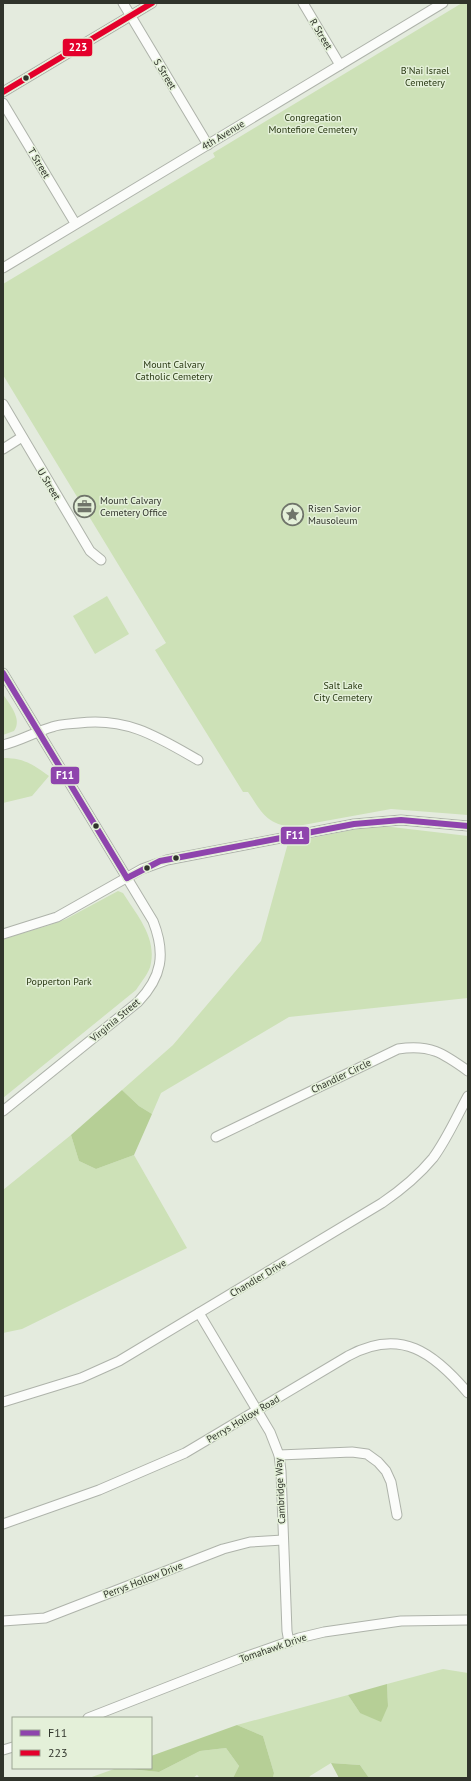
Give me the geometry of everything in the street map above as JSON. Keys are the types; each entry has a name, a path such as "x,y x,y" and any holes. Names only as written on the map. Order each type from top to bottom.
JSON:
{"street":[{"name":"S Street","path":"123,3 208,144"},
{"path":"3,92 152,3"},
{"name":"R Street","path":"303,3 340,65"},
{"name":"4th Avenue","path":"3,268 75,223 443,3"},
{"name":"T Street","path":"3,103 75,223"},
{"name":"U Street","path":"3,404 90,551 101,560"},
{"path":"3,449 22,438"},
{"name":"Virginia Street","path":"3,673 154,921 161,948 160,965 153,983 138,1002 3,1111"},
{"path":"3,745 17,742 51,727 75,723 108,722 121,724 155,735 198,760"},
{"path":"3,934 58,917 149,866 167,860 354,824 401,820 468,826"},
{"name":"Chandler Circle","path":"216,1137 398,1049 416,1047 435,1050 468,1071"},
{"name":"Chandler Drive","path":"3,1402 62,1385 101,1369 136,1351 394,1195 415,1177 433,1158 468,1096"},
{"name":"Cambridge Way","path":"199,1313 258,1410 274,1439 279,1455 289,1642"},
{"name":"Perrys Hollow Road","path":"3,1524 99,1490 173,1458 204,1443 356,1352 373,1346 386,1344 410,1347 427,1354 442,1365 468,1393"},
{"path":"279,1455 352,1452 367,1454 378,1462 386,1472 391,1482 397,1515"},
{"name":"Perrys Hollow Drive","path":"3,1621 45,1618 223,1549 250,1542 283,1540"},
{"name":"Tomahawk Drive","path":"91,1717 289,1642 324,1632 364,1625 423,1620 468,1620"}],"green space":[{"path":"462,3 468,3 468,815 391,809 292,827 276,823 265,816 248,792 243,792 155,650 166,643 3,375 3,284 215,157 213,153"},
{"path":"107,596 129,634 95,654 73,616"},
{"path":"3,694 14,712 17,722 14,731 3,735"},
{"path":"3,758 17,759 28,762 49,776 32,796 3,803"},
{"path":"375,825 468,836 468,998 289,1017 161,1093 152,1114 139,1106 122,1090 173,1045 261,941 288,843"},
{"name":"Popperton Park","path":"118,891 123,893 139,917 148,935 152,953 151,963 147,973 136,990 3,1098 3,939 66,919"},
{"path":"122,1090 139,1106 152,1114 134,1155 96,1169 79,1161 71,1135"},
{"path":"71,1135 79,1161 96,1169 134,1155 187,1248 22,1329 3,1333 3,1190"},
{"path":"443,1669 468,1673 468,1778 369,1778 360,1765 331,1763 309,1778 273,1778 274,1773 263,1736 237,1725 348,1695 360,1713 388,1706 387,1684"},
{"path":"387,1684 388,1706 381,1722 360,1713 348,1695"},
{"path":"237,1725 263,1736 274,1773 273,1778 233,1778 239,1766 226,1748 200,1751 159,1772 129,1769 152,1769 152,1756"},
{"path":"226,1748 239,1766 233,1778 200,1778 197,1775 193,1778 89,1778 114,1769 159,1772 200,1751"},
{"path":"331,1763 360,1765 369,1778 339,1778"}],"transit line":[{"name":"223","path":"3,92 152,3"},
{"name":"F11","path":"3,673 127,878"},
{"name":"F11","path":"127,878 160,861 354,824 401,820 468,826"}],"place":[{"name":"Mount Calvary Cemetery Office","path":"85,506"},
{"name":"Risen Savior Mausoleum","path":"293,514"}],"park label":[{"name":"B'Nai Israel Cemetery","path":"425,76"},
{"name":"Congregation Montefiore Cemetery","path":"313,122"},
{"name":"Mount Calvary Catholic Cemetery","path":"174,370"},
{"name":"Salt Lake City Cemetery","path":"343,690"}]}
